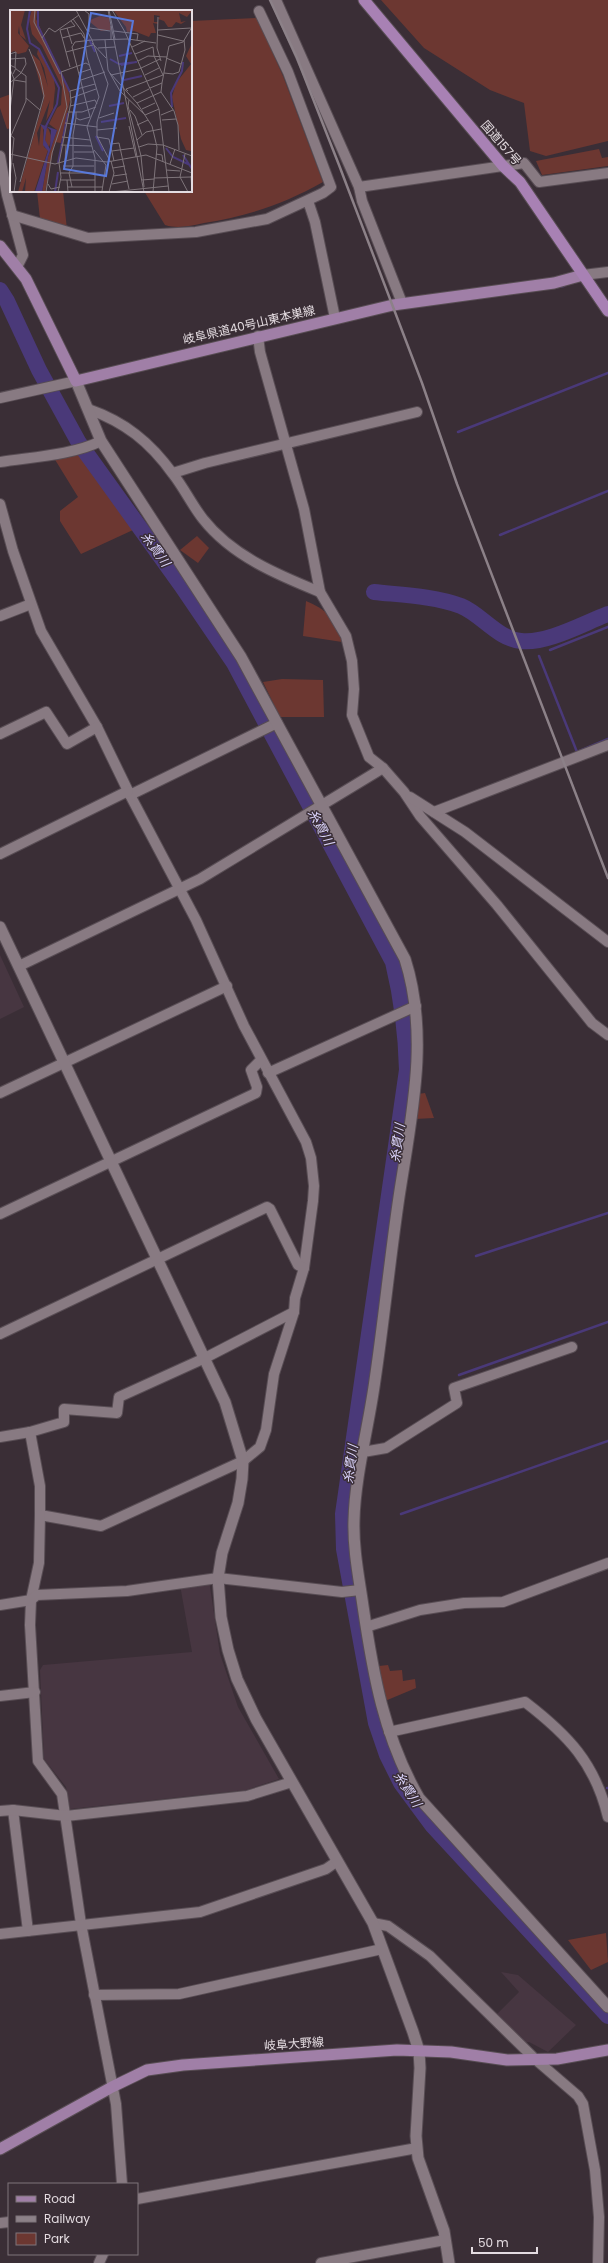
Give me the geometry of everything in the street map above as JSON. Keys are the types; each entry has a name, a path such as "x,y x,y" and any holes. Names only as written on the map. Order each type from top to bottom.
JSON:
{"highway":[{"name":"国道157号","path":"364,0 503,166 520,182 608,311"}],"main road":[{"path":"0,246 26,279 76,380"},
{"name":"岐阜県道40号山東本巣線","path":"76,380 402,303 554,283 583,275"},
{"name":"岐阜大野線","path":"0,2149 112,2087 147,2070 183,2065 397,2050 418,2052 451,2052 507,2060 557,2059 608,2050"}],"street":[{"path":"276,0 359,187 362,201 402,303"},
{"path":"12,214 88,238 196,232 267,219 308,201 331,187 288,72 259,11"},
{"path":"0,156 12,214 23,255 17,267"},
{"path":"359,187 524,163 539,182 608,173"},
{"path":"308,201 315,222 335,318"},
{"path":"583,275 608,272"},
{"path":"258,336 260,352 312,539 321,593 346,636 352,661 354,689 352,715 369,758 383,768 404,792 420,816 497,905 563,989 592,1023 608,1035"},
{"path":"0,398 76,380 88,409 96,444 225,631 271,727 319,806 405,959 412,983 408,1010 418,1036 412,1125 399,1199 375,1380 354,1519 354,1591 366,1627 381,1709 406,1773 419,1798 608,2007"},
{"path":"88,409 111,417 140,435 173,473 204,520 247,559 321,593"},
{"path":"173,473 204,463 416,412"},
{"path":"0,462 75,450 96,444"},
{"path":"0,504 13,551 41,631 97,727 129,793 180,890 261,1060 306,1142 311,1158 314,1193 304,1268 295,1298 294,1312 274,1374 266,1430 260,1447 243,1461 101,1526 40,1515"},
{"path":"0,616 31,604"},
{"path":"0,734 46,712 67,744 97,727"},
{"path":"0,854 271,727"},
{"path":"434,812 608,745"},
{"path":"19,966 180,890 244,854 319,806 383,768"},
{"path":"404,792 472,837 608,942"},
{"path":"0,927 225,1402 243,1461 238,1503 222,1553 218,1578 221,1617 228,1650 237,1679 256,1719 336,1862 373,1923 418,2052 417,2148 445,2240 449,2263"},
{"path":"0,1093 65,1064 227,986"},
{"path":"268,1073 408,1010"},
{"path":"0,1214 256,1093 257,1087 251,1070 261,1060"},
{"path":"0,1334 267,1207 270,1209 298,1265 304,1268"},
{"path":"0,1437 30,1432 64,1422 64,1409 117,1413 119,1397 205,1358 294,1312"},
{"path":"363,1452 386,1448 457,1403 454,1388 572,1347"},
{"path":"30,1432 40,1486 39,1563 31,1600 30,1625 38,1761 62,1794 81,1924 116,2104 122,2183"},
{"path":"366,1627 420,1610 464,1603 503,1602 608,1563"},
{"path":"0,1604 31,1600 37,1595 127,1590 218,1578 354,1591"},
{"path":"0,1696 35,1692"},
{"path":"389,1732 525,1702 555,1725 574,1745 605,1795 608,1817"},
{"path":"0,1811 13,1810 66,1816 248,1796 292,1782"},
{"path":"13,1810 28,1931"},
{"path":"0,1934 200,1912 326,1869 336,1862"},
{"path":"373,1923 388,1926 430,1956 535,2059 564,2082 583,2104 595,2170 598,2217 598,2263"},
{"path":"94,1994 179,1994 382,1948"},
{"path":"138,2199 417,2148"},
{"path":"321,2263 445,2240"}],"shaded area":[{"path":"0,955 24,1007 0,1019"},
{"path":"209,1580 220,1654 238,1707 279,1779 246,1790 70,1809 66,1787 44,1759 40,1670 43,1665 192,1652 180,1585"},
{"path":"501,1972 518,1975 576,2025 548,2052 529,2042 525,2043 496,2015 519,1992"}],"green space":[{"path":"381,0 608,0 608,141 546,156 530,151 524,103 490,90 424,48"},
{"path":"257,18 283,76 323,182 294,197 251,213 189,226 175,227 165,225 145,192 192,192 192,21"},
{"path":"10,94 10,128 7,129 0,108 0,98"},
{"path":"599,149 602,158 608,157 608,166 542,175 536,161"},
{"path":"37,192 63,192 67,230 40,219"},
{"path":"77,452 133,530 81,554 60,521 60,511 78,497 54,458"},
{"path":"197,536 209,548 198,563 180,550"},
{"path":"306,601 325,612 335,622 341,635 342,642 303,636"},
{"path":"282,679 323,680 324,717 280,717 263,682"},
{"path":"425,1093 434,1118 415,1119 418,1094"},
{"path":"388,1665 390,1671 402,1670 403,1681 415,1679 416,1688 385,1701 379,1666"},
{"path":"606,1933 608,1962 591,1970 568,1940"}],"waterway":[{"path":"557,287 564,286"},
{"name":"糸貫川","path":"0,290 7,301 39,370 79,443 181,585 234,663 393,962 403,1016 407,1070 343,1514 344,1549 376,1723 387,1755 401,1783 432,1825 608,2016"},
{"path":"458,432 608,373"},
{"path":"500,535 608,491"},
{"path":"374,592 429,598 461,606 505,636 521,641 531,641 554,636 608,614"},
{"path":"550,650 608,627"},
{"path":"539,656 577,752 608,739"},
{"path":"476,1256 608,1213"},
{"path":"459,1375 608,1322"},
{"path":"401,1514 608,1441"}],"railway":[{"path":"270,0 297,58 339,165 422,383 457,484 608,878"}]}
